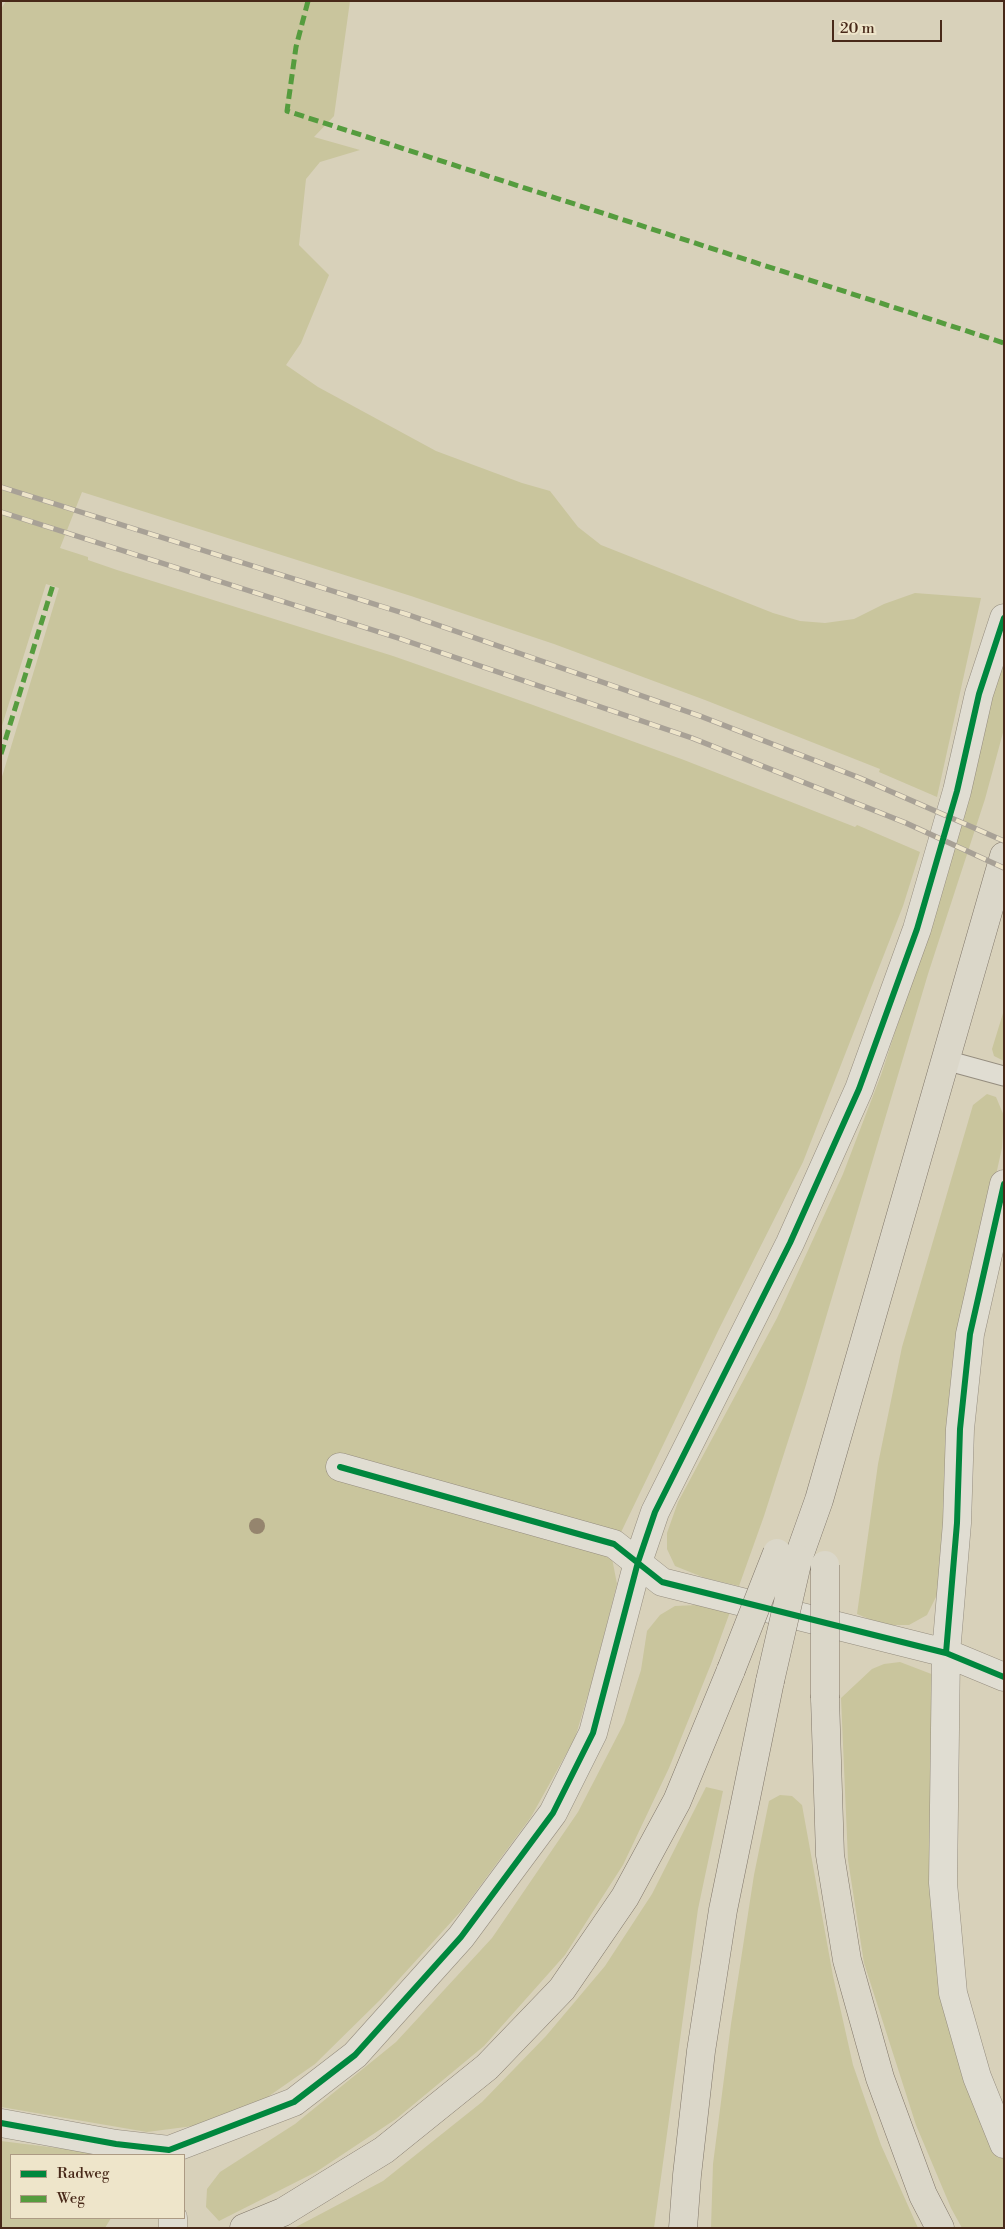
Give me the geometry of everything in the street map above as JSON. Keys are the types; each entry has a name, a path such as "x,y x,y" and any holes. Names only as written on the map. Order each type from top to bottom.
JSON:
{"highway":[{"path":"244,2228 283,2212 384,2150 487,2067 562,1989 625,1898 677,1801 731,1670 788,1556 819,1500 1004,856"},
{"path":"819,1500 825,1565 825,1698 830,1855 847,1960 880,2078 923,2195 940,2228"},
{"path":"683,2228 701,2051 723,1910 770,1681 788,1556"}],"street":[{"path":"1,2123 169,2153 294,2102 355,2055 461,1937 553,1813 592,1733 638,1562 655,1512 790,1243 859,1089 917,929 957,791 979,694 1004,618"},
{"path":"1004,1184 970,1334 960,1429 957,1523 946,1653 942,1884 953,1993 977,2076 1004,2144"},
{"path":"340,1467 614,1544 662,1582 946,1653 1004,1677"}],"lane":[{"path":"945,1060 1004,1076"}],"shaded area":[{"path":"6,1 350,1 334,116 314,137 360,150 320,162 306,179 299,245 329,275 301,343 286,365 318,387 436,451 522,483 550,491 578,527 601,545 773,613 800,621 825,623 854,619 884,604 915,593 981,598 937,797 879,772 880,769 705,700 554,644 411,596 82,492 60,548 88,557 88,560 117,570 393,656 533,705 684,760 855,827 857,825 920,852 903,906 803,1162 719,1329 611,1553 617,1584 593,1678 575,1738 531,1817 463,1909 380,2000 315,2064 259,2103 201,2125 147,2132 1,2107 1,780 59,588 46,584 1,729 1,9"},
{"path":"1004,663 1004,729 985,799 928,974 805,1388 764,1516 739,1586 705,1578 675,1566 667,1549 667,1533 678,1502 777,1318 843,1174 881,1075 940,895 984,710"},
{"path":"1004,1010 1004,1061 994,1056 992,1049"},
{"path":"987,1094 996,1097 1004,1116 1002,1148 968,1300 937,1595 927,1615 909,1625 883,1625 857,1614 878,1464 902,1347 973,1105"},
{"path":"697,1605 730,1612 711,1664 669,1768 623,1865 565,1955 484,2046 396,2119 316,2172 219,2221 206,2207 207,2189 220,2172 295,2124 396,2042 492,1938 578,1812 624,1723 641,1670 647,1631 660,1615 675,1606"},
{"path":"900,1662 934,1675 937,1883 1004,2151 1004,2228 962,2228 951,2208 916,2125 864,1963 848,1860 841,1698 872,1669 884,1664"},
{"path":"706,1787 723,1791 698,1909 654,2228 294,2228 383,2181 482,2102 546,2036 605,1966 652,1894"},
{"path":"780,1795 792,1796 802,1805 833,1976 853,2065 881,2145 918,2228 711,2228 713,2164 731,2024 754,1875 769,1801"},
{"path":"1,2141 105,2154 10,2154 10,2219 110,2219 105,2228 1,2228"}],"railway":[{"path":"1,487 406,614 700,716 860,778 1004,841"},
{"path":"1,512 398,638 692,738 906,823 1004,868"}],"marked path":[{"path":"308,1 296,47 287,111 1004,343"},
{"path":"1,754 53,585"}],"cycle path":[{"path":"1,2123 116,2144 169,2150 294,2102 355,2055 461,1937 553,1813 593,1733 638,1562 655,1512 790,1243 859,1089 917,929 957,791 979,694 1004,618"},
{"path":"946,1653 957,1523 960,1429 970,1334 1004,1184"},
{"path":"340,1467 614,1544 662,1582 946,1653 1004,1677"}]}
